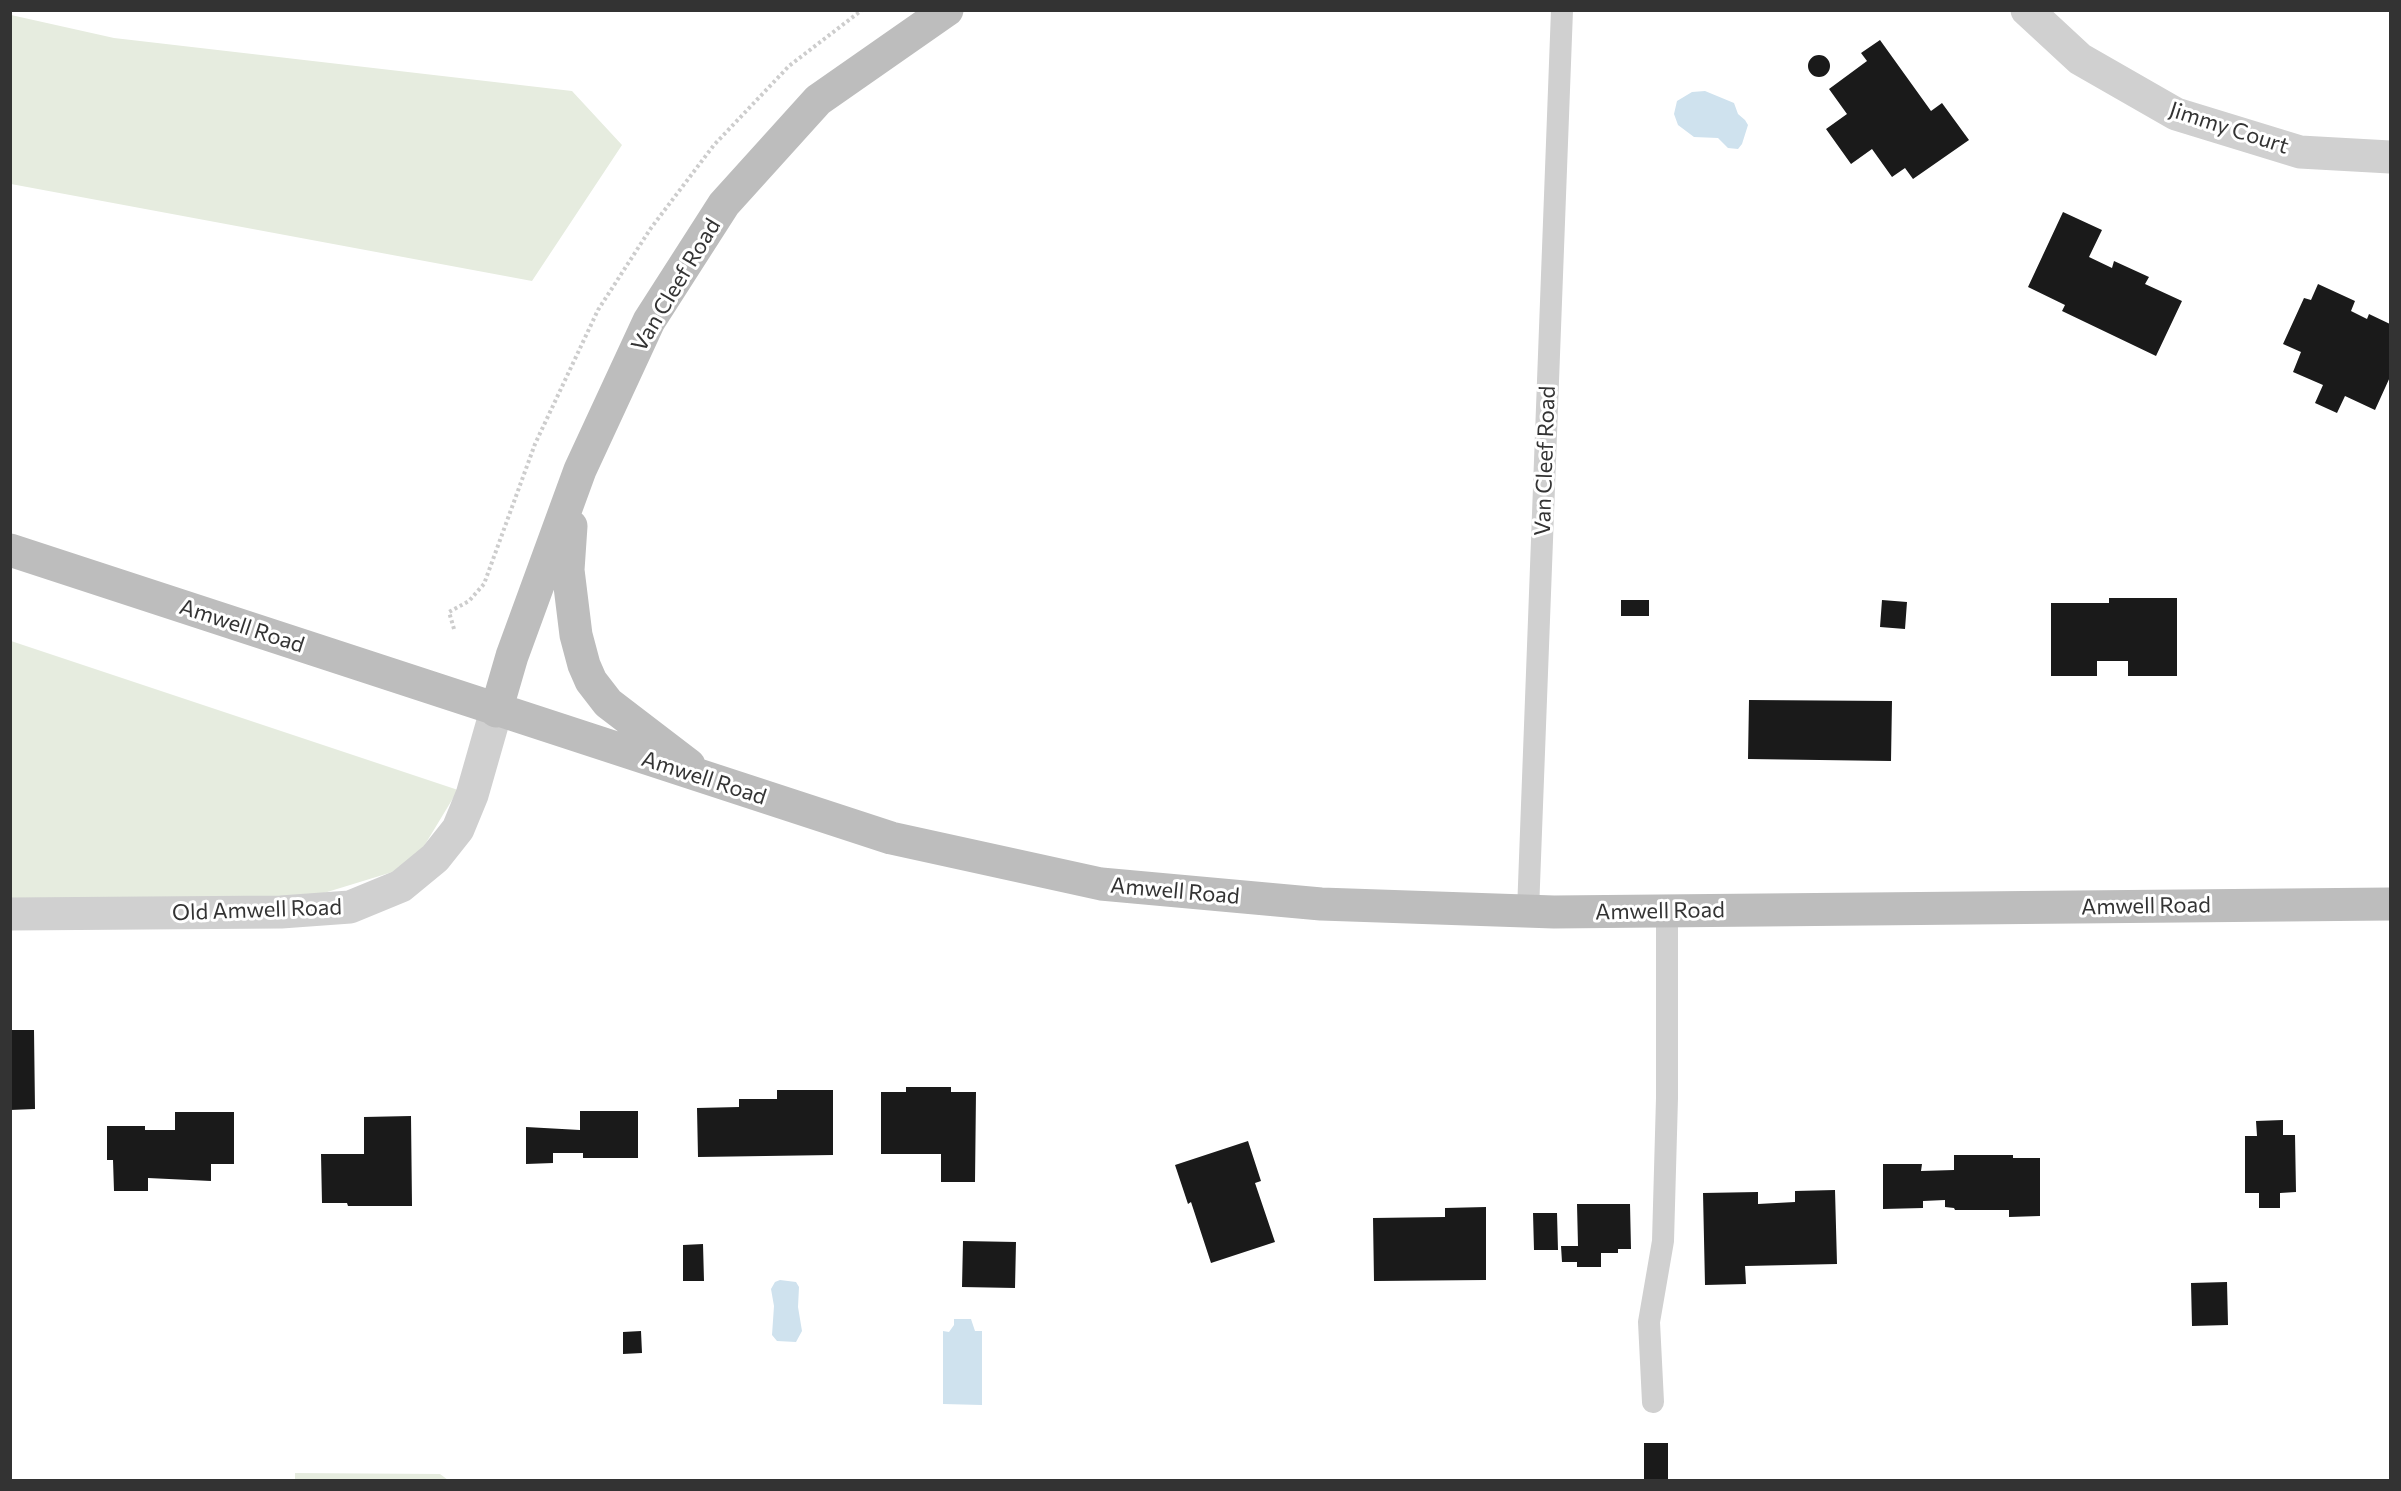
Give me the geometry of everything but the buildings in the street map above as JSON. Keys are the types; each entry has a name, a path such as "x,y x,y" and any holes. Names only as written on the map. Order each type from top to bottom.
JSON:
{"main road":[{"name":"Van Cleef Road","path":"496,711 512,656 574,486 649,321 724,204 819,100 947,10"},
{"path":"574,486 568,570 574,626 584,665 591,681 608,703 707,779"},
{"name":"Amwell Road","path":"10,550 496,711 891,838 1101,884 1321,904 1528,911 2391,904"}],"street":[{"name":"Jimmy Court","path":"2027,10 2080,59 2176,114 2300,152 2391,157"},
{"name":"Old Amwell Road","path":"10,914 281,912 350,907 401,886 435,858 458,829 472,795 496,711"}],"lane":[{"name":"Van Cleef Road","path":"1528,911 1562,10"},
{"path":"1653,1402 1649,1322 1663,1241 1667,1098 1667,911"}],"shaded area":[{"path":"11,15 114,38 572,91 622,145 532,281 11,184"},
{"path":"11,641 458,790 412,866 275,908 11,909"},
{"path":"295,1473 440,1474 448,1480 295,1480"}],"water":[{"path":"1705,91 1734,103 1738,114 1748,125 1738,149 1728,148 1718,138 1694,137 1678,125 1674,114 1677,101 1692,92"},
{"path":"780,1280 796,1282 799,1287 798,1307 802,1331 796,1342 777,1341 772,1335 774,1306 771,1289 775,1282"},
{"path":"954,1319 971,1319 975,1331 982,1331 982,1405 943,1404 943,1331 949,1332 954,1325"}]}
